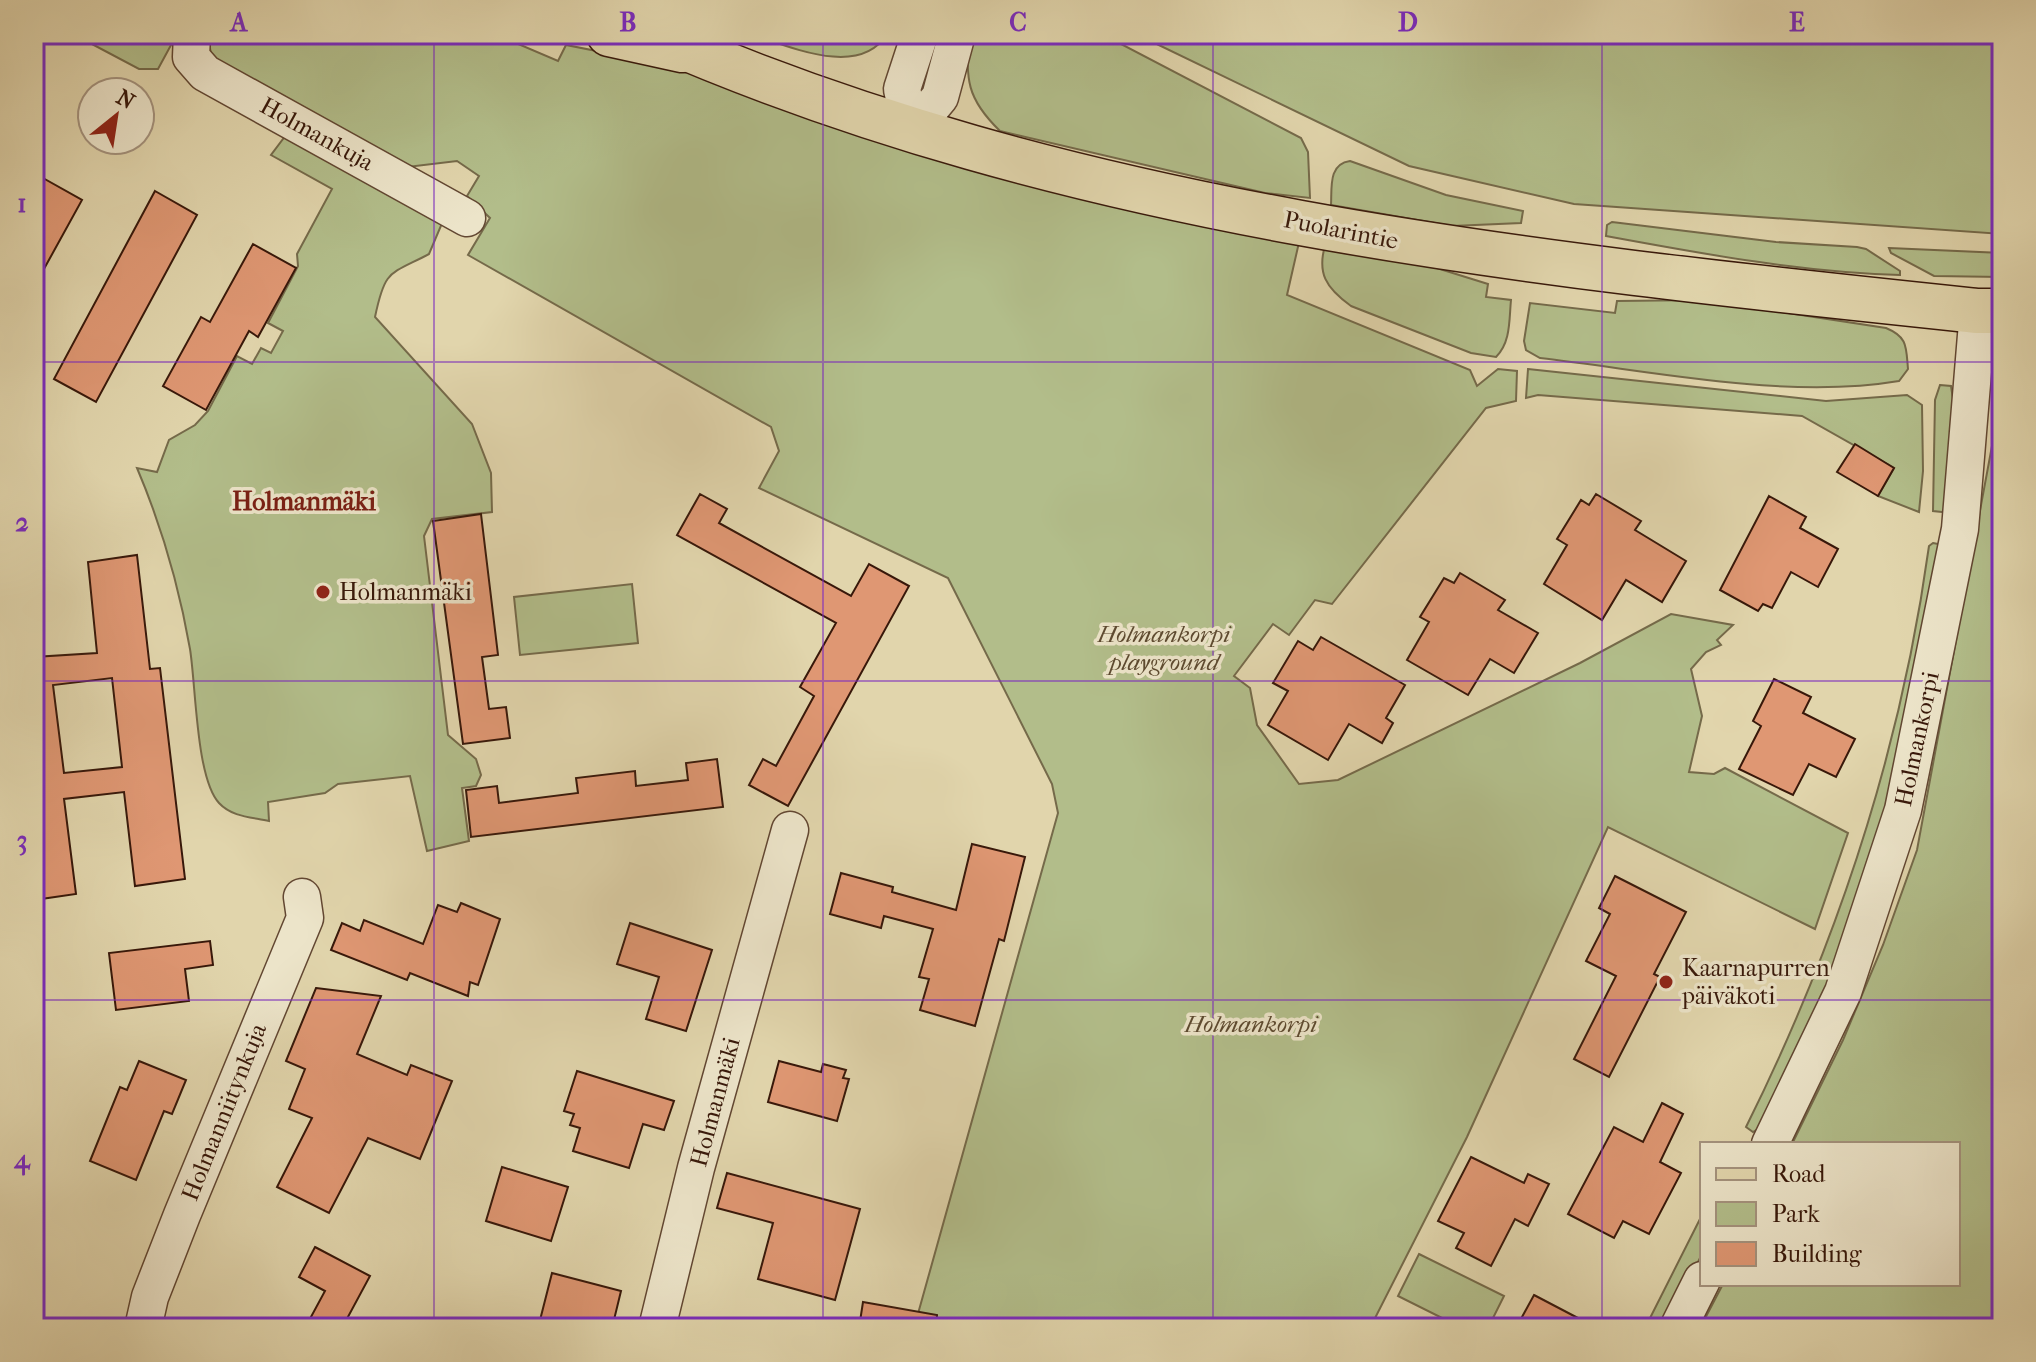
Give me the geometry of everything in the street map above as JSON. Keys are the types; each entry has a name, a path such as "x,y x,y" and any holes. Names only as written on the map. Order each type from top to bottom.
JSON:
{"main road":[{"name":"Puolarintie","path":"609,34 700,55"},
{"name":"Puolarintie","path":"653,34 700,55 911,132 1110,182 1396,242 1614,273 1990,311"}],"street":[{"name":"Holmankuja","path":"192,34 191,57 205,73 467,218"},
{"path":"911,132 902,89 920,34"},
{"path":"911,132 940,97 957,34"},
{"name":"Holmankorpi","path":"1771,1142 1843,992 1903,810 1960,529 1990,311"},
{"name":"Holmanmäki","path":"657,1328 696,1168 790,830"},
{"name":"Holmanniitynkuja","path":"143,1328 150,1297 182,1215 305,918 302,897"},
{"path":"1678,1328 1700,1284"}],"green space":[{"path":"73,34 177,34 158,69 139,69"},
{"name":"Holmankorpi","path":"208,34 495,34 558,61 566,45 672,66 866,137 1041,182 1300,238 1287,295 1470,370 1477,386 1498,369 1517,371 1516,401 1486,408 1332,604 1315,600 1289,635 1273,624 1234,676 1250,688 1257,725 1299,784 1338,780 1580,663 1671,614 1733,625 1717,640 1721,645 1706,652 1691,669 1702,716 1689,772 1714,774 1725,768 1848,833 1815,929 1608,827 1467,1137 1370,1328 914,1328 1058,813 1052,784 948,578 759,488 779,451 771,427 468,255 490,218 467,196 479,176 457,161 399,168 223,71 211,55"},
{"path":"751,34 887,34 875,47 859,55 842,57 803,51"},
{"path":"969,34 1102,34 1301,138 1308,152 1310,198 1265,193 1000,131 974,98 968,64"},
{"path":"1136,34 2002,34 2002,234 1574,204 1409,166"},
{"path":"286,135 443,221 429,254 397,271 386,282 375,317 472,424 491,473 492,512 432,519 424,536 448,735 476,759 481,775 476,786 462,788 469,841 427,851 410,776 338,784 325,793 268,802 269,821 236,814 219,803 211,791 201,753 190,649 181,602 162,535 137,468 157,472 169,440 195,425 208,411 237,356 252,364 261,348 271,353 283,331 268,323 298,266 297,254 332,189 271,155"},
{"path":"1350,161 1446,195 1523,211 1521,223 1452,226 1331,205 1335,172 1343,163"},
{"path":"1612,222 1776,242 1857,247 1866,249 1900,271 1900,275 1789,266 1606,236 1607,225"},
{"path":"1326,242 1382,251 1488,284 1486,297 1511,300 1508,330 1501,351 1496,357 1471,353 1351,306 1335,293 1325,279 1322,263"},
{"path":"1889,248 2002,253 2002,277 1934,276 1891,253"},
{"path":"1704,300 1886,328 1902,339 1908,369 1899,381 1856,386 1766,386 1540,358 1526,350 1524,341 1530,303 1615,313 1617,301"},
{"path":"1528,369 1826,401 1907,395 1922,405 1923,471 1919,512 1878,496 1894,468 1802,416 1538,395 1526,398"},
{"path":"1940,385 1951,386 1957,425 1951,513 1933,511 1935,400"},
{"path":"2002,392 2002,1328 1700,1328 1722,1286 1960,1286 1960,1142 1793,1142 1843,1040 1883,945 1917,850"},
{"path":"1933,543 1948,546 1865,897 1768,1123 1753,1132 1746,1127 1809,987 1862,844 1902,697 1929,546"},
{"path":"632,584 638,643 520,655 514,597"},
{"path":"1700,1219 1700,1258 1665,1328 1645,1328"},
{"path":"1419,1254 1504,1296 1488,1328 1462,1328 1398,1296"}],"building":[{"path":"34,173 82,200 34,287"},
{"path":"155,191 197,215 96,402 54,379"},
{"path":"253,244 296,268 258,337 249,331 206,410 163,386 201,317 210,322"},
{"path":"1855,444 1894,468 1878,496 1837,472"},
{"path":"700,494 727,509 719,523 851,596 869,564 909,586 788,806 749,785 763,759 776,766 814,696 800,687 836,623 677,535"},
{"path":"1596,494 1641,521 1635,530 1686,561 1662,602 1626,580 1602,620 1544,584 1567,545 1557,539 1581,500 1589,505"},
{"path":"1769,496 1806,517 1800,528 1838,549 1818,587 1791,572 1772,608 1763,604 1758,611 1720,590"},
{"path":"481,514 498,655 482,657 489,709 506,707 510,738 463,744 433,521"},
{"path":"137,555 150,669 160,668 185,879 135,886 124,792 64,799 76,894 34,900 34,657 97,653 88,562","holes":["112,678 122,767 64,773 53,685"]},
{"path":"1460,573 1505,600 1498,610 1538,633 1514,673 1490,659 1468,695 1407,660 1429,622 1420,617 1444,578 1454,583"},
{"path":"1321,637 1405,685 1386,718 1393,723 1382,743 1349,724 1328,760 1268,725 1288,691 1273,683 1298,641 1313,650"},
{"path":"1774,679 1811,697 1803,713 1855,739 1836,777 1809,764 1793,795 1739,769 1761,726 1753,721"},
{"path":"717,759 723,807 471,837 466,790 497,786 499,803 578,793 576,778 635,771 636,786 688,780 686,763"},
{"path":"972,844 1025,857 1004,941 999,939 975,1026 920,1010 929,979 919,977 933,929 884,916 881,928 830,914 841,873 893,887 892,892 956,910"},
{"path":"1615,876 1686,912 1654,974 1660,977 1609,1077 1574,1059 1616,976 1586,961 1610,914 1599,908"},
{"path":"461,903 500,919 478,985 470,982 468,996 410,973 407,980 331,950 342,923 360,931 364,920 423,944 438,905 457,912"},
{"path":"630,923 712,950 686,1031 646,1019 659,977 617,964"},
{"path":"210,941 213,965 185,969 189,1001 116,1010 109,953"},
{"path":"316,988 381,996 357,1054 407,1075 411,1065 452,1081 420,1159 368,1138 329,1213 277,1187 312,1118 289,1109 305,1069 286,1061"},
{"path":"139,1061 186,1080 172,1114 164,1111 136,1180 90,1161 120,1087 127,1090"},
{"path":"779,1061 821,1072 823,1064 846,1070 843,1078 849,1079 837,1121 768,1102"},
{"path":"577,1071 674,1101 664,1130 643,1124 629,1168 573,1151 580,1128 570,1125 574,1114 564,1111"},
{"path":"1662,1103 1683,1114 1660,1162 1681,1173 1649,1234 1623,1221 1614,1238 1568,1214 1614,1127 1643,1142"},
{"path":"1471,1157 1524,1183 1528,1174 1549,1184 1528,1226 1515,1219 1491,1266 1456,1248 1464,1233 1438,1221"},
{"path":"502,1167 568,1187 551,1241 486,1221"},
{"path":"727,1173 860,1209 835,1300 758,1279 773,1223 717,1208"},
{"path":"315,1247 370,1276 342,1328 305,1328 325,1291 299,1277"},
{"path":"552,1273 621,1291 612,1328 538,1328"},
{"path":"1534,1295 1597,1328 1516,1328"},
{"path":"863,1302 937,1315 936,1328 859,1328"}],"place":[{"name":"Holmanmäki","path":"323,592"},
{"name":"Kaarnapurren päiväkoti","path":"1666,982"}],"district":[{"name":"Holmanmäki","path":"304,501"}],"park label":[{"name":"Holmankorpi playground","path":"1164,648"}]}
